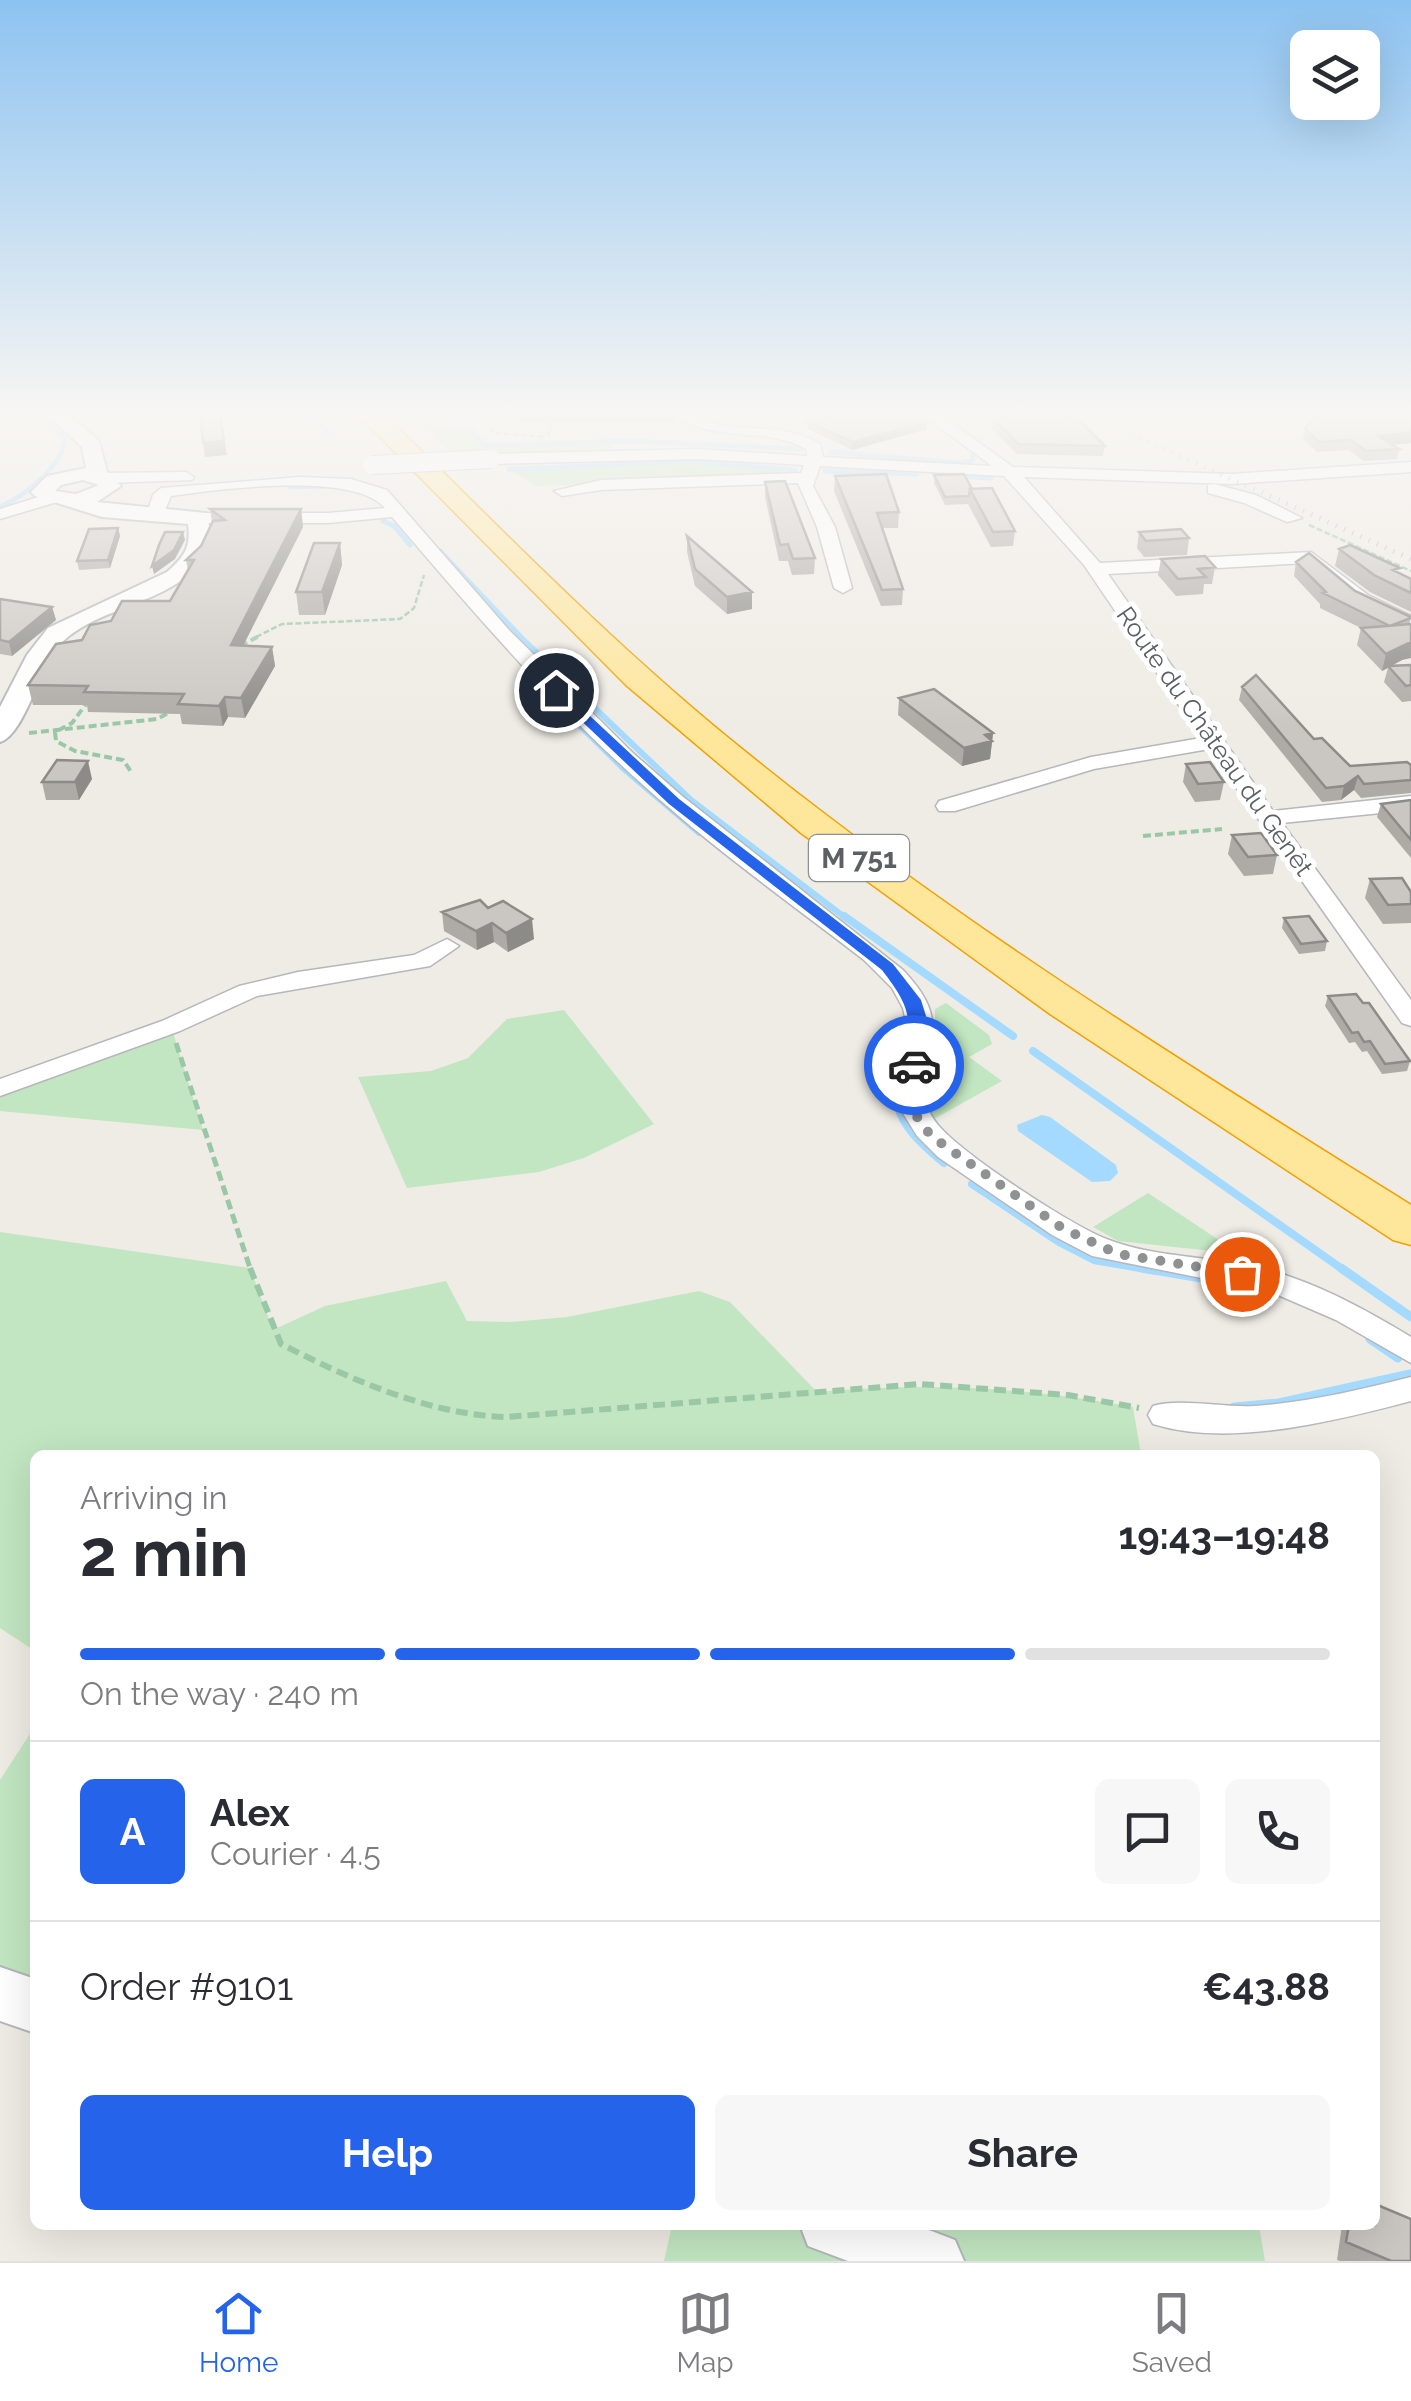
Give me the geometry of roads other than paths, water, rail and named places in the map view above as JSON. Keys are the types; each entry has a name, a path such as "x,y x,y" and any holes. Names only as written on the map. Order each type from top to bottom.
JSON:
{"highway":[{"name":"M 751","path":"474,518 615,658 776,795 1013,968 1411,1228"},
{"name":"M 751","path":"501,518 640,652 802,786 1026,947 1411,1194"}],"street":[{"path":"188,518 344,518"},
{"path":"0,733 40,656 62,630 79,618 162,586 184,572 201,543 198,518"},
{"path":"400,518 537,671 674,801 873,954 899,980 919,1016 910,1094 912,1110 948,1151 1062,1228 1102,1248 1277,1283 1347,1312 1411,1352"},
{"path":"820,518 843,588"},
{"name":"Route du Château du Genêt","path":"1052,518 1411,1018"},
{"path":"1093,570 1311,556 1353,594 1411,624"},
{"path":"947,806 1091,763 1214,742"},
{"path":"1268,818 1411,803"},
{"path":"0,1088 171,1026 248,992 298,979 421,961 448,946"},
{"path":"1164,1415 1218,1422 1411,1389"},
{"path":"0,1994 30,2004"},
{"path":"844,2230 934,2261"}],"water":[{"path":"1042,1115 1116,1165 1118,1173 1110,1181 1092,1182 1018,1131 1017,1125"}],"waterway":[{"path":"383,521 394,526 410,545"},
{"path":"440,551 521,637"},
{"path":"518,635 691,800 847,919"},
{"path":"569,715 625,770 699,833"},
{"path":"844,916 1013,1036"},
{"path":"907,1032 897,1074 898,1106 912,1133 944,1163"},
{"path":"1033,1051 1345,1271"},
{"path":"972,1184 1059,1242 1094,1260 1157,1271"},
{"path":"1142,1268 1219,1281"},
{"path":"1341,1268 1411,1317"},
{"path":"1370,1339 1398,1358"},
{"path":"1234,1407 1279,1403 1410,1374"}],"railway":[{"path":"1318,518 1411,559"}]}
